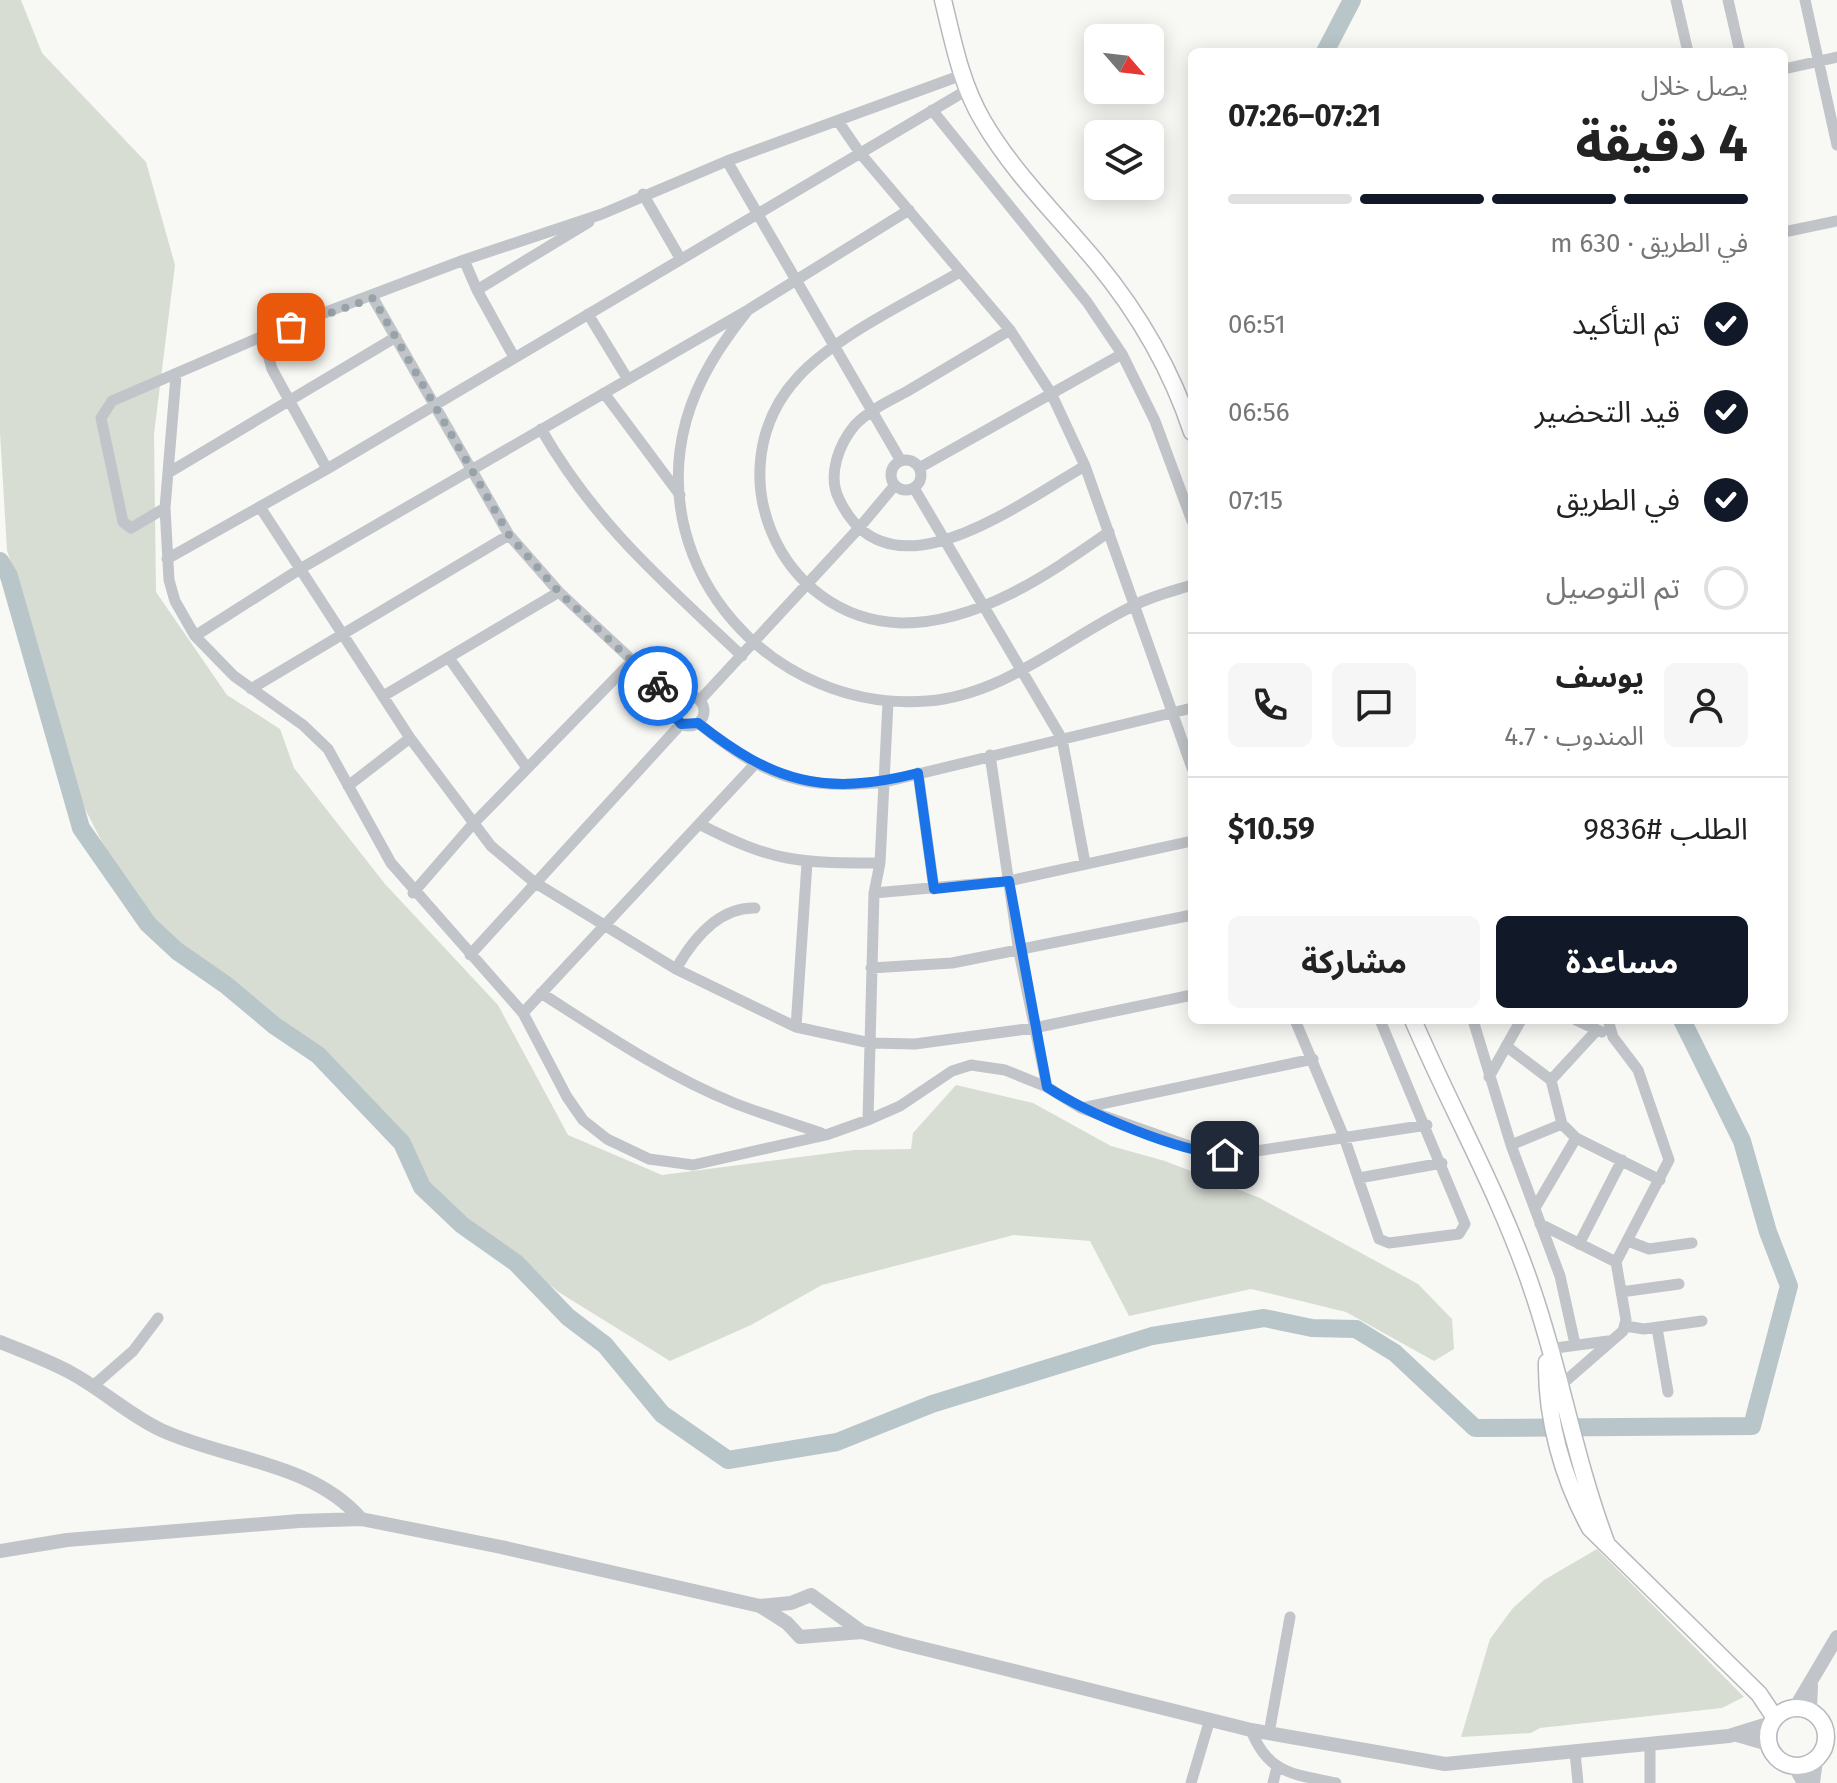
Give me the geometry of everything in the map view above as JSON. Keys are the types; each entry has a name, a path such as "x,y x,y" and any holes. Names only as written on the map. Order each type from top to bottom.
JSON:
{"main road":[{"path":"943,0 965,83 982,120 1018,172 1099,264 1141,321 1178,389 1188,420"},
{"path":"1415,1024 1499,1208 1533,1292 1572,1469 1606,1542 1759,1694 1773,1720 1768,1744 1778,1760 1795,1767 1824,1758 1827,1738 1831,1733 1799,1709 1759,1694"},
{"path":"1548,1349 1561,1385 1558,1405"},
{"path":"1773,1720 1799,1709"}],"street":[{"path":"1676,0 1687,48"},
{"path":"1728,0 1739,48"},
{"path":"1805,0 1837,145"},
{"path":"1788,68 1837,57"},
{"path":"167,559 327,469 860,153 932,110 965,83"},
{"path":"477,290 602,214 643,194 838,121 965,83"},
{"path":"932,110 1087,302 1122,354 1155,421 1188,510"},
{"path":"838,121 860,153 1010,330 1051,393 1085,466 1188,756"},
{"path":"727,161 901,461"},
{"path":"643,194 680,258"},
{"path":"195,636 300,569 748,310 909,210"},
{"path":"165,508 131,528 125,525 101,418 112,401 263,336 373,298 464,260 602,214"},
{"path":"1788,231 1837,221"},
{"path":"464,260 514,357"},
{"path":"960,272 836,346 798,376 772,417 762,448 758,487 768,529 783,557 808,584 856,613 901,623 983,605 1018,589 1109,532"},
{"path":"373,298 509,535 559,592 677,702"},
{"path":"748,310 719,347 702,378 686,421 680,495 690,544 706,584 727,617 753,645 808,678 888,702 957,696 1020,671 1136,604 1188,586"},
{"path":"588,314 627,378"},
{"path":"1010,330 873,411 856,425 846,439 834,473 837,495 859,528 886,544 903,547 948,541 1085,466"},
{"path":"263,336 272,369 327,469"},
{"path":"168,473 396,337"},
{"path":"919,468 1122,354"},
{"path":"176,376 165,508 167,559 175,601 195,636 251,689 315,735 339,767 370,831 413,893 523,1013 583,1120 607,1139 649,1159 693,1165 826,1135 868,1120 900,1106 952,1071 971,1065 1005,1070 1047,1087 1081,1108 1209,1153 1243,1153 1427,1125"},
{"path":"604,393 680,495"},
{"path":"541,429 576,487 614,534 742,656"},
{"path":"901,461 911,461 919,468 920,479 914,488 904,490 895,485 891,471 901,461"},
{"path":"700,700 895,485"},
{"path":"914,488 1062,739 1085,863"},
{"path":"260,507 341,635 472,825 504,858 534,882 676,969 796,1027 870,1043 915,1044 1034,1028 1188,996"},
{"path":"251,689 509,535"},
{"path":"385,695 559,592"},
{"path":"449,658 527,768"},
{"path":"413,893 472,825 631,662"},
{"path":"677,702 691,695 700,700 705,712 698,723"},
{"path":"677,702 675,716 681,724"},
{"path":"868,1120 874,893 880,863 888,702"},
{"path":"470,955 681,724 698,723 755,764 805,783 840,786 885,782 1188,709"},
{"path":"348,786 410,738"},
{"path":"990,755 1019,952 1047,1087"},
{"path":"523,1013 755,764"},
{"path":"918,773 934,889"},
{"path":"699,824 755,852 807,863 880,863"},
{"path":"874,893 1009,881 1188,842"},
{"path":"796,1027 807,863"},
{"path":"676,969 703,933 728,911 755,908"},
{"path":"871,968 952,963 1019,952 1188,916"},
{"path":"541,993 680,1076 732,1102 826,1135"},
{"path":"1297,1024 1344,1137 1381,1241 1459,1234 1465,1224 1427,1125 1382,1024"},
{"path":"1474,1024 1511,1145 1560,1276 1575,1344"},
{"path":"1489,1077 1519,1024"},
{"path":"1584,1024 1613,1037"},
{"path":"1609,1024 1613,1037 1635,1064 1662,1132 1669,1160 1616,1262 1625,1326"},
{"path":"1551,1080 1597,1030"},
{"path":"1506,1046 1551,1080 1562,1124 1576,1138 1660,1180"},
{"path":"1081,1108 1313,1059"},
{"path":"1511,1145 1562,1124"},
{"path":"1535,1208 1576,1138"},
{"path":"1579,1244 1622,1160"},
{"path":"1359,1178 1442,1163"},
{"path":"1540,1224 1616,1262"},
{"path":"1628,1241 1653,1249 1692,1243"},
{"path":"1621,1292 1679,1284"},
{"path":"93,1386 133,1351 158,1318"},
{"path":"1561,1385 1625,1326 1657,1328 1702,1321"},
{"path":"1657,1328 1668,1392"},
{"path":"1548,1349 1609,1341"},
{"path":"0,1342 55,1364 93,1386 122,1408 166,1432 262,1461 332,1494 361,1519"},
{"path":"0,1551 67,1540 299,1521 361,1519 447,1535 760,1606 791,1603 803,1595 824,1602 862,1632"},
{"path":"819,1635 828,1623 824,1602"},
{"path":"787,1623 791,1603"},
{"path":"760,1606 787,1623 800,1637 862,1632 1251,1730 1445,1764 1736,1735 1773,1720"},
{"path":"1269,1733 1290,1617"},
{"path":"1799,1709 1837,1637"},
{"path":"1191,1783 1210,1719"},
{"path":"1251,1730 1263,1757 1277,1767 1328,1782"},
{"path":"1736,1735 1768,1744"},
{"path":"1650,1745 1650,1783"},
{"path":"1575,1752 1578,1783"},
{"path":"1813,1783 1824,1758"},
{"path":"1273,1783 1277,1767"},
{"path":"1795,1767 1804,1783"}],"shaded area":[{"path":"0,0 21,0 42,53 146,162 175,265 154,434 156,592 227,695 280,729 294,768 385,884 498,1005 568,1135 662,1175 854,1150 911,1149 913,1133 956,1085 1033,1103 1111,1146 1165,1161 1260,1198 1418,1284 1452,1319 1454,1349 1434,1361 1346,1312 1251,1289 1129,1316 1090,1241 1014,1235 822,1285 751,1325 670,1361 560,1293 431,1190 343,1086 148,932 81,801 7,550 0,433"},
{"path":"1597,1549 1744,1697 1722,1708 1540,1728 1531,1733 1461,1737 1490,1639 1513,1608 1544,1580"}],"waterway":[{"path":"1327,48 1352,0"},
{"path":"0,561 9,576 81,828 148,924 177,951 318,1055 402,1143 422,1187 462,1225 516,1263 568,1317 605,1345 662,1414 728,1460 837,1442 932,1404 1152,1336 1264,1318 1312,1328 1356,1329 1395,1353 1475,1428 1752,1426 1789,1286 1768,1232 1742,1141 1684,1024"}],"way so far":[{"path":"291,327 373,298 509,535 559,592 658,686"}],"route":[{"path":"658,686 677,702 674,711 681,724 690,726 698,723 728,747 779,775 805,783 840,786 885,782 918,773 934,889 1009,881 1019,952 1047,1087 1081,1108 1192,1149 1225,1155"}]}
